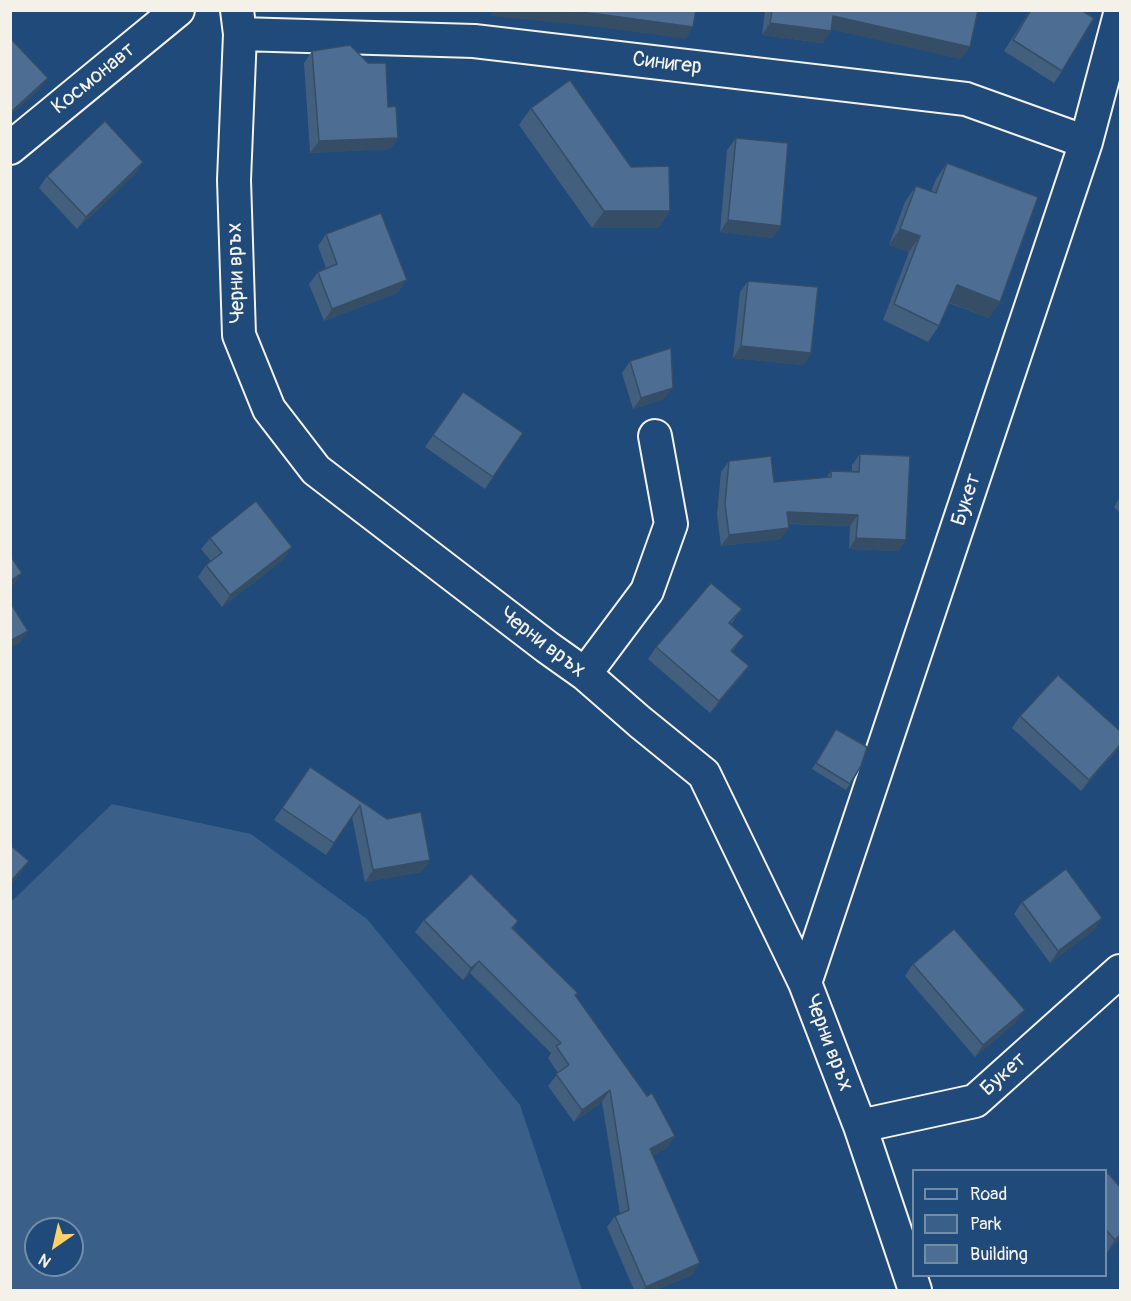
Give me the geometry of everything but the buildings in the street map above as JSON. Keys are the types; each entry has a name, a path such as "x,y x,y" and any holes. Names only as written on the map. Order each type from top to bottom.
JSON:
{"street":[{"name":"Космонавт","path":"10,148 178,10"},
{"name":"Букет","path":"805,984 1086,142 1120,14"},
{"name":"Синигер","path":"238,22 474,41 966,99 1086,142"},
{"name":"Черни връх","path":"238,22 234,180 239,335 269,409 316,470 585,674 639,722 704,774 805,984 860,1126 915,1290"},
{"path":"585,674 647,591 671,524 656,436"},
{"name":"Букет","path":"860,1126 975,1101 1120,971"}],"green space":[{"path":"112,804 251,834 367,919 520,1105 582,1290 11,1290 11,902"}]}
